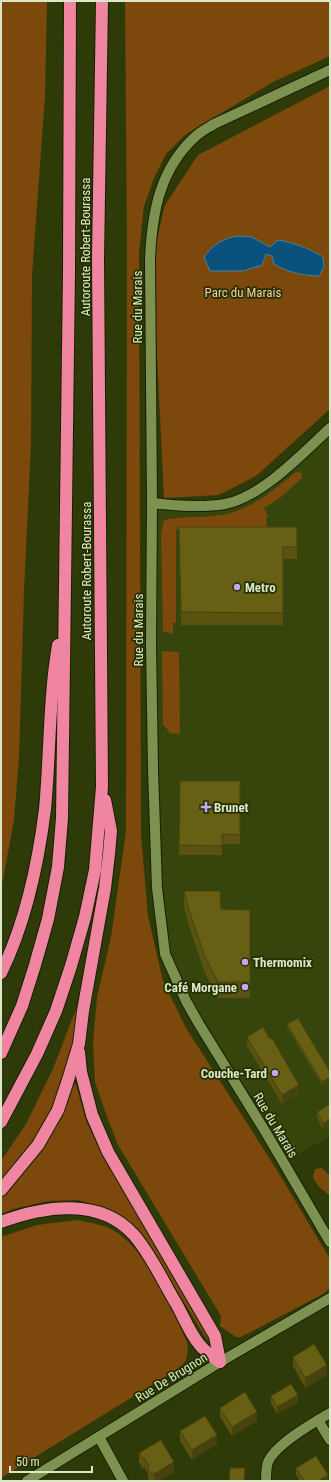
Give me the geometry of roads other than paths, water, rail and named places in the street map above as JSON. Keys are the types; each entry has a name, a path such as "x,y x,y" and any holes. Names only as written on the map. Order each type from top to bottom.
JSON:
{"highway":[{"name":"Autoroute Robert-Bourassa","path":"1,1053 22,1006 48,919 58,867 62,818 69,278 70,1"},
{"name":"Autoroute Robert-Bourassa","path":"1,1122 37,1054 56,1011 72,966 95,870 102,788 98,260 102,1"},
{"path":"1,973 17,934 26,905 39,847 45,802 53,684 65,592"},
{"path":"1,1190 38,1145 58,1110 78,1044 105,888 109,854 111,831 102,788"},
{"path":"78,1044 81,1072 92,1115 108,1152 214,1336 220,1362"},
{"path":"1,1222 21,1215 52,1209 80,1208 98,1212 119,1222 133,1234 145,1249 200,1345 220,1362"}],"street":[{"name":"Rue du Marais","path":"330,70 214,124 197,135 184,148 170,166 160,190 151,237 150,259 152,503 151,644 155,852 157,888 165,954 186,1001 199,1024 269,1137 330,1242"},
{"path":"152,503 208,506 226,504 242,498 261,487 291,464 330,428"},
{"name":"Rue De Brugnon","path":"27,1481 220,1362 330,1298"},
{"path":"266,1481 268,1463 275,1452 284,1443 330,1413"},
{"path":"318,1420 330,1440"},
{"path":"99,1437 123,1481"}],"water":[{"path":"239,236 252,237 270,247 278,240 301,246 323,257 324,267 319,276 302,274 284,269 274,264 272,256 266,254 262,265 243,271 210,271 204,257 207,253 215,245 224,240"}],"place":[{"name":"Metro","path":"237,587"},
{"name":"Brunet","path":"206,807"},
{"name":"Thermomix","path":"245,962"},
{"name":"Café Morgane","path":"245,987"},
{"name":"Couche-Tard","path":"275,1073"}],"park label":[{"name":"Parc du Marais","path":"243,292"}]}
